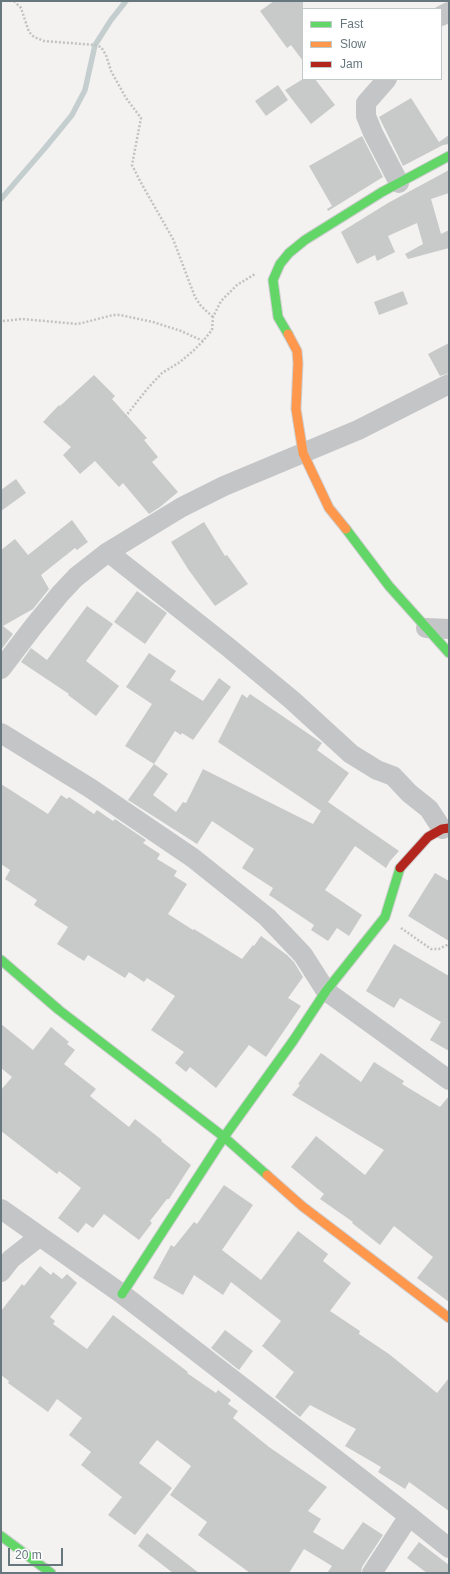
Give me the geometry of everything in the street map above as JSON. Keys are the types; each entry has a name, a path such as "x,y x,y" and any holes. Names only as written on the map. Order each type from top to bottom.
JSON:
{"main road":[{"path":"449,156 399,183 305,240 289,253 280,264 273,280 278,317 297,350 298,362 296,409 303,453 322,490 329,508 366,554 389,586 449,653"},
{"path":"122,1294 224,1137 293,1041 326,991 385,917 400,869 428,837 446,828"},
{"path":"1,960 59,1010 224,1137 302,1206 449,1318"},
{"path":"1,1536 51,1573"}],"street":[{"path":"386,80 366,103 366,116 373,133 399,183"},
{"path":"1,670 60,594 76,577 108,552 182,507 224,486 358,430 449,384"},
{"path":"108,552 292,700 351,754 377,770 393,776 409,793 429,809 446,828"},
{"path":"426,628 449,629"},
{"path":"1,732 90,788 186,853 235,891 267,917 303,955 326,991 449,1080"},
{"path":"1,1209 122,1294 449,1548"},
{"path":"1,1272 11,1259 39,1237"},
{"path":"372,1573 409,1516"}],"path":[{"path":"14,1 21,8 29,32 34,37 44,41 95,45 101,47 106,54 111,71 122,92 141,118 132,165 173,238 195,297 201,306 212,317"},
{"path":"125,418 148,388 162,373 180,362 203,341 212,330 212,317 221,301 237,285 257,273"},
{"path":"3,321 22,318 78,324 105,317 120,316 153,322 181,331 203,341"},
{"path":"385,917 431,949 439,949 449,944"}],"building":[{"path":"274,1 303,1 302,60 291,45 287,48 260,11"},
{"path":"302,80 316,80 335,105 311,124 285,90"},
{"path":"278,85 288,100 266,116 255,101"},
{"path":"411,98 439,142 449,135 449,144 443,145 403,166 379,117"},
{"path":"362,136 383,177 328,211 327,209 332,206 309,166"},
{"path":"449,170 449,193 431,199 441,234 449,230 449,248 408,259 405,254 423,244 417,223 388,236 395,252 377,261 375,255 357,264 341,232 388,203"},
{"path":"403,291 408,304 379,315 374,302"},
{"path":"449,343 449,373 440,376 428,354"},
{"path":"94,375 115,396 112,399 147,438 144,440 158,457 152,462 178,492 149,514 123,483 119,487 95,461 80,474 63,455 71,447 43,422 59,405 60,406"},
{"path":"16,479 26,493 1,511 1,490"},
{"path":"72,520 88,542 77,550 75,548 41,575 49,589 33,609 3,626 13,634 1,650 1,550 15,539 28,555"},
{"path":"204,522 225,556 227,555 248,584 215,606 188,569 171,542"},
{"path":"137,591 167,613 145,644 114,622"},
{"path":"87,606 113,624 86,661 119,686 96,716 68,695 69,694 21,662 31,648 47,660"},
{"path":"149,653 176,671 170,680 203,701 219,678 231,687 193,740 182,733 181,735 175,731 154,764 125,746 152,704 126,687"},
{"path":"242,694 247,698 250,694 322,743 317,750 349,773 328,802 399,851 386,868 355,846 325,890 362,915 349,936 337,928 328,941 311,930 314,925 269,895 273,888 242,868 254,849 212,821 197,844 128,800 154,764 168,774 153,795 176,812 183,802 186,803 203,769 313,824 321,811 218,742"},
{"path":"1,784 48,814 61,795 67,799 69,797 94,814 97,810 113,821 115,819 146,840 143,843 160,854 157,859 177,871 174,876 187,884 168,914 242,959 261,936 294,962 303,977 288,998 301,1006 266,1057 249,1045 216,1088 190,1067 186,1072 175,1063 184,1052 151,1030 175,996 147,978 144,982 129,972 125,978 88,955 84,961 57,944 68,927 34,905 37,900 5,879 10,870 1,864"},
{"path":"435,873 449,881 449,941 408,916"},
{"path":"394,944 449,976 449,1051 430,1040 441,1022 400,998 394,1008 366,991"},
{"path":"1,1024 33,1050 51,1027 69,1042 67,1044 75,1050 64,1064 96,1089 90,1096 129,1127 135,1119 191,1165 169,1199 167,1199 150,1221 152,1223 139,1240 104,1214 93,1228 86,1223 78,1233 58,1218 81,1188 59,1171 57,1174 1,1131 1,1090 12,1077 1,1068"},
{"path":"321,1053 361,1082 374,1062 404,1081 402,1084 440,1107 449,1096 449,1302 417,1278 433,1257 394,1226 380,1245 352,1223 353,1222 320,1199 324,1194 291,1167 316,1136 365,1175 384,1150 292,1095 300,1085 298,1084"},
{"path":"224,1185 253,1205 222,1250 261,1280 298,1231 328,1254 323,1261 351,1283 330,1311 360,1331 359,1334 389,1354 437,1393 449,1378 449,1511 409,1482 405,1489 378,1472 381,1467 345,1446 356,1429 310,1405 300,1417 275,1397 294,1372 262,1346 281,1321 231,1282 223,1295 194,1275 183,1295 153,1278 171,1245 174,1247 194,1222 197,1224"},
{"path":"40,1266 51,1275 53,1272 62,1279 67,1274 77,1283 50,1317 55,1321 53,1324 87,1349 113,1315 188,1372 187,1373 216,1393 218,1390 231,1400 228,1404 238,1411 233,1418 269,1447 327,1487 308,1511 321,1519 313,1532 343,1550 363,1522 383,1535 362,1567 361,1573 327,1573 332,1566 304,1549 289,1573 250,1573 198,1535 207,1522 170,1495 191,1466 157,1440 139,1463 172,1488 135,1535 108,1515 122,1497 81,1465 91,1452 69,1435 82,1418 57,1399 48,1412 8,1383 9,1381 1,1375 1,1311 22,1284 24,1286"},
{"path":"225,1330 253,1351 239,1370 211,1348"},
{"path":"147,1533 199,1573 173,1573 138,1546"},
{"path":"419,1542 449,1565 449,1573 427,1573 407,1558"}],"waterway":[{"path":"1,199 72,115 85,90 95,45 111,20 126,1"}],"traffic: fast":[{"path":"288,334 278,317 273,280 280,264 289,253 305,240 382,192 449,156"},
{"path":"346,529 389,586 449,653"},
{"path":"122,1294 224,1137 293,1041 326,991 385,917 400,868"},
{"path":"1,960 59,1010 224,1137 267,1175"},
{"path":"1,1536 51,1573"}],"traffic: slow":[{"path":"288,334 297,351 298,363 296,409 303,453 329,508 346,529"},
{"path":"267,1175 302,1206 449,1318"}],"traffic: jam":[{"path":"400,868 428,837 442,829 449,828"}]}
